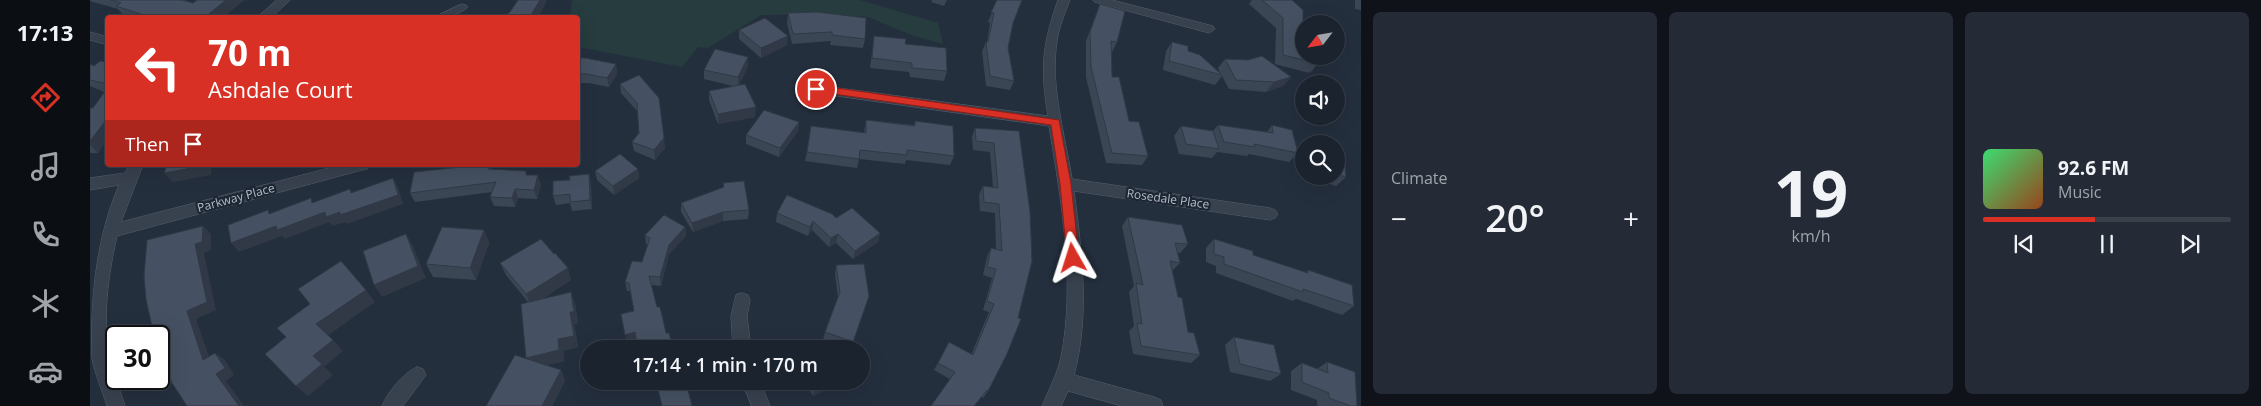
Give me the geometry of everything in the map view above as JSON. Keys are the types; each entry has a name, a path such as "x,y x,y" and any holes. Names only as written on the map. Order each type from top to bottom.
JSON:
{"street":[{"path":"266,15 284,0"},
{"path":"1051,406 1063,381 1071,346 1074,308 1074,274 1066,184 1056,122 1049,49 1064,0"},
{"path":"1099,0 1209,29"},
{"path":"445,15 462,7"},
{"path":"90,36 105,40"},
{"path":"816,89 1056,122"},
{"name":"Parkway Place","path":"111,231 354,167"},
{"path":"116,406 96,360 98,288 102,261 133,171"},
{"path":"90,184 133,171"},
{"name":"Rosedale Place","path":"1066,184 1270,214"},
{"path":"741,340 738,316 742,300"},
{"path":"391,406 417,375"},
{"path":"1063,381 1154,406"},
{"path":"755,390 761,406"}],"green space":[{"path":"572,0 860,0 938,23 943,44 911,35 868,17 831,14 761,15 708,48 698,47 682,67 580,47 580,15 570,15"}],"building":[{"path":"111,0 182,0 193,3 197,0 226,0 208,15 144,15 116,6 121,3"},
{"path":"518,0 540,0 531,15 506,15"},
{"path":"997,0 1022,0 1013,23 1008,48 1014,81 990,76 986,42 988,42 994,13 991,12"},
{"path":"1262,0 1292,0 1303,10 1303,15 1295,15 1295,58 1283,55 1283,18"},
{"path":"1100,4 1125,11 1117,42 1111,41 1112,77 1119,77 1129,121 1139,122 1148,156 1112,153 1091,67 1090,32"},
{"path":"817,12 866,18 865,39 832,35 832,32 793,34 788,13"},
{"path":"765,18 788,36 761,48 739,30"},
{"path":"874,36 906,39 905,44 946,48 947,71 912,68 912,63 872,58"},
{"path":"1172,42 1188,46 1188,51 1200,55 1222,75 1169,61"},
{"path":"715,49 748,57 738,77 704,70"},
{"path":"1262,56 1291,77 1274,82 1236,80 1225,59 1248,60"},
{"path":"580,58 616,64 607,78 580,74"},
{"path":"100,61 105,62 105,83 90,80 90,64 94,66"},
{"path":"639,75 659,98 664,138 654,150 632,142 639,133 637,103 620,84"},
{"path":"745,84 756,107 718,114 709,91"},
{"path":"105,91 105,122 90,141 90,108 93,108"},
{"path":"764,110 799,122 780,148 746,135"},
{"path":"866,120 915,126 915,121 953,126 954,156 907,150 907,155 860,150 859,159 807,152 811,126 866,133"},
{"path":"1218,125 1273,133 1272,125 1292,130 1295,152 1254,144 1255,147 1224,142"},
{"path":"1181,126 1213,131 1219,149 1186,144"},
{"path":"975,128 1019,131 1030,212 1032,261 1018,318 1021,319 1007,354 988,391 974,406 931,406 955,372 938,363 949,342 973,355 994,304 987,301 996,269 987,267 991,248 1002,251 999,204 984,202 983,186 998,188 994,143 976,141"},
{"path":"620,154 638,169 613,186 595,171"},
{"path":"166,167 197,167 164,173"},
{"path":"461,167 488,167 488,169 526,171 526,175 538,175 534,190 515,189 512,198 490,197 496,182 410,193 414,172"},
{"path":"589,174 590,200 570,202 570,194 553,196 553,181 570,180 569,176"},
{"path":"393,178 398,195 340,215 340,212 326,217 325,212 277,230 276,226 231,243 228,225 268,210 269,214 311,198 312,203 350,189 351,193"},
{"path":"744,181 749,210 723,212 692,223 681,203 724,187 723,183"},
{"path":"787,195 832,214 836,218 852,208 880,233 855,251 838,234 831,238 813,221 810,227 777,213"},
{"path":"664,215 685,227 669,245 660,277 649,276 657,307 660,307 666,333 669,333 671,340 636,340 635,332 625,335 621,314 634,311 629,283 625,282 632,261 642,262 650,238 645,235"},
{"path":"1128,217 1182,225 1188,244 1175,243 1180,263 1170,261 1178,297 1182,298 1188,332 1194,333 1200,355 1141,346 1137,323 1142,324 1136,283 1143,285"},
{"path":"203,226 202,242 195,244 207,302 187,311 203,360 215,353 225,368 216,374 239,406 187,406 172,383 170,377 170,325 152,325 146,299 144,275 147,240"},
{"path":"442,227 484,230 470,268 426,264"},
{"path":"406,234 418,266 374,285 363,251"},
{"path":"541,239 568,268 526,294 500,263"},
{"path":"1214,239 1253,251 1253,255 1308,273 1308,270 1352,285 1354,306 1303,289 1303,292 1224,264 1224,257 1214,254"},
{"path":"341,261 366,290 316,324 333,340 313,356 322,364 296,386 265,354 286,337 277,328 310,304 298,289"},
{"path":"864,264 869,296 854,340 847,340 825,332 840,292 836,265"},
{"path":"571,292 574,312 570,312 574,336 558,339 559,350 526,358 521,304"},
{"path":"1234,337 1274,345 1281,374 1240,364"},
{"path":"515,355 561,370 542,406 486,406"},
{"path":"1327,362 1355,372 1357,406 1351,406 1329,398 1329,393 1302,382 1302,363 1328,373"},
{"path":"658,390 688,390 692,406 662,406"}],"route":[{"path":"816,89 1056,122 1066,184 1073,258"}]}
